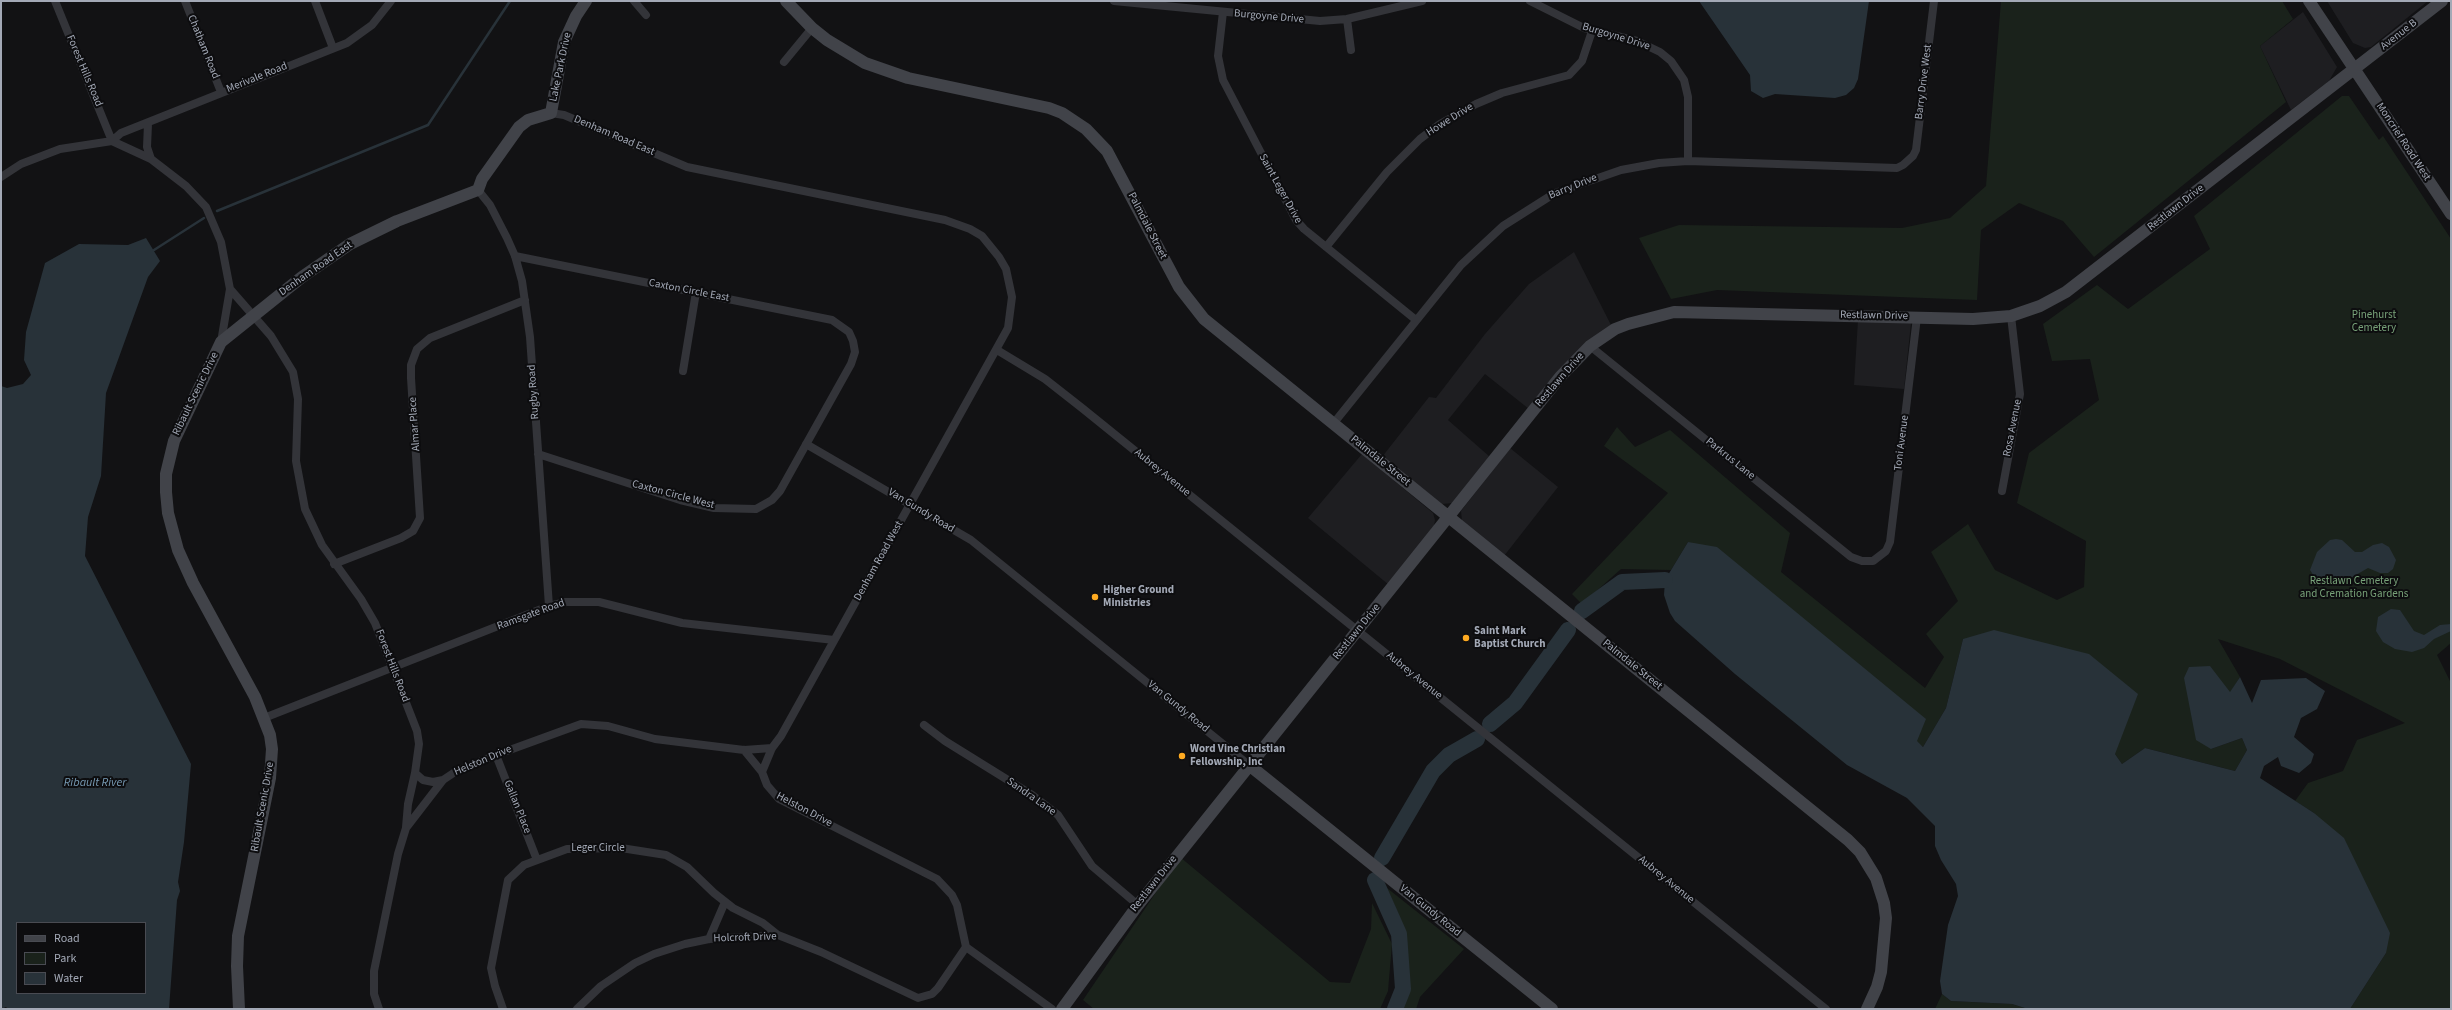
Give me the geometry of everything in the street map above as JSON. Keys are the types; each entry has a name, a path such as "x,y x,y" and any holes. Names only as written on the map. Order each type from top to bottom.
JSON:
{"street":[{"name":"Forest Hills Road","path":"55,1 112,141"},
{"name":"Chatham Road","path":"185,1 221,92"},
{"path":"314,1 333,48"},
{"name":"Merivale Road","path":"112,141 121,133 148,124 221,92 333,48 361,35 372,25 391,1"},
{"name":"Lake Park Drive","path":"552,113 564,42 576,16 586,1"},
{"path":"634,1 646,15"},
{"name":"Palmdale Street","path":"786,1 812,28 843,51 886,72 908,78 1034,104 1062,114 1086,129 1107,151 1179,287 1194,310 1204,320 1848,840 1860,852 1876,878 1884,903 1886,918 1881,972 1877,987 1867,1009"},
{"name":"Burgoyne Drive","path":"1114,1 1320,21 1347,19 1422,1"},
{"name":"Burgoyne Drive","path":"1530,1 1566,20 1592,30 1638,41 1660,52 1676,66 1684,80 1688,97 1688,162"},
{"name":"Barry Drive West","path":"1909,161 1916,150 1934,1"},
{"name":"Moncrief Road West","path":"2309,1 2451,214"},
{"name":"Avenue B","path":"2355,69 2442,1"},
{"name":"Saint Leger Drive","path":"1223,12 1218,56 1223,80 1296,220 1326,248 1416,320"},
{"path":"1347,19 1351,50"},
{"path":"784,62 812,28"},
{"name":"Howe Drive","path":"1326,248 1387,172 1420,139 1440,124 1476,104 1502,93 1569,75 1582,61 1592,30"},
{"name":"Restlawn Drive","path":"1066,1008 1138,905 1449,518 1560,377 1590,346 1615,329 1674,312 1973,319 2011,316 2040,306 2066,292 2355,69"},
{"path":"478,190 482,179 519,127 528,120 552,113"},
{"name":"Denham Road East","path":"552,113 564,115 687,167 945,220 964,227 982,236 990,245 1006,269 1010,283"},
{"path":"148,124 147,144 151,159"},
{"path":"1,175 21,164 60,149 112,141 151,159 186,186 206,208 223,247 230,289 221,342"},
{"name":"Barry Drive","path":"1333,424 1461,265 1503,226 1540,201 1588,180 1621,170 1659,163 1688,162 1897,168 1909,161"},
{"name":"Denham Road East","path":"254,315 350,244 397,221 478,190"},
{"name":"Rugby Road","path":"478,190 490,205 516,256 525,300 549,606"},
{"name":"Caxton Circle East","path":"516,256 832,320 841,324 853,341"},
{"name":"Denham Road West","path":"772,748 997,350 1008,328 1012,312 1010,283"},
{"path":"230,289 254,315"},
{"path":"683,371 696,292"},
{"name":"Almar Place","path":"334,564 401,538 413,530 420,518 411,365 417,349 430,338 525,300"},
{"name":"Forest Hills Road","path":"254,315 271,336 293,372 298,399 296,461 300,490 312,524 334,564 361,599 375,623 416,731 419,744 415,773 408,804 406,829"},
{"name":"Ribault Scenic Drive","path":"238,1009 238,936 272,764 270,735 264,718 186,569 178,550 168,513 166,474 174,441 221,342 254,315"},
{"name":"Rosa Avenue","path":"2002,492 2020,394 2011,316"},
{"name":"Toni Avenue","path":"1873,561 1886,551 1890,542 1917,317"},
{"name":"Caxton Circle West","path":"538,454 680,500 714,508 747,510 760,507 772,500 780,491 851,364 855,352 853,341"},
{"name":"Parkrus Lane","path":"1590,346 1851,557 1862,562 1873,561"},
{"name":"Aubrey Avenue","path":"997,350 1044,380 1082,408 1826,1009"},
{"name":"Van Gundy Road","path":"806,444 971,540 1552,1009"},
{"name":"Ramsgate Road","path":"264,718 393,669 549,606 566,602 599,602 682,623 834,640"},
{"name":"Helston Drive","path":"443,780 455,772 567,727 587,724 608,726 655,739 744,750 772,748"},
{"name":"Sandra Lane","path":"924,725 945,741 1032,795 1058,815 1092,866 1138,905"},
{"path":"762,772 772,748"},
{"name":"Helston Drive","path":"744,750 762,772 767,785 779,798 937,879 952,895 957,905 966,947"},
{"name":"Gallan Place","path":"496,755 537,860"},
{"path":"415,773 423,780 433,782 443,780"},
{"path":"379,1009 374,994 374,971 398,854 406,829 443,780"},
{"name":"Leger Circle","path":"503,1009 495,986 492,968 505,886 517,870 537,860 567,849 622,848 666,855 687,867 724,902 763,923 778,935"},
{"path":"710,939 724,902"},
{"name":"Holcroft Drive","path":"577,1009 601,986 635,963 654,954 685,944 710,939 778,935 821,952 918,998 932,994 938,988 966,947"},
{"path":"966,947 1052,1009"}],"shaded area":[{"path":"2327,1 2428,1 2371,47 2365,48 2353,43"},
{"path":"2303,12 2337,67 2329,81 2291,110 2260,46"},
{"path":"1574,252 1612,327 1529,409 1485,374 1448,420 1490,457 1453,503 1442,504 1382,457 1429,397 1436,398 1485,334 1529,284"},
{"path":"1858,320 1911,323 1904,389 1854,385"},
{"path":"1510,448 1558,487 1504,556 1462,521 1461,511"},
{"path":"1362,454 1433,513 1435,520 1434,526 1389,585 1308,518"}],"green space":[{"path":"2001,1 2282,1 2293,19 2260,46 2286,102 2094,257 2063,221 2019,203 1981,230 1977,300 1717,290 1671,299 1639,238 1679,225 1902,228 1950,218 1986,186"},
{"path":"2342,96 2349,96 2379,140 2383,136 2451,239 2451,643 2437,655 2451,683 2451,1009 2350,1009 2386,953 2314,813 2295,801 2308,783 2343,771 2357,740 2405,723 2280,659 2218,639 2240,677 2230,693 2211,749 2242,738 2247,750 2235,771 2145,748 2122,764 2115,754 1963,639 1946,708 1923,747 1688,542 1671,570 1621,569 1582,604 1572,594 1668,493 1604,446 1617,427 1635,447 1670,430 1790,533 1781,572 1925,688 1944,657 1926,634 1958,601 1931,552 1968,524 1995,570 2057,600 2084,587 2086,541 2017,503 2029,453 2099,400 2090,359 2052,361 2043,324 2097,285 2128,309 2210,249 2194,216"},
{"path":"1180,857 1330,982 1350,983 1371,929 1372,903 1392,944 1388,991 1380,1009 1094,1009 1083,1000"},
{"path":"1387,888 1464,949 1420,997 1416,1009 1401,1009 1409,990 1405,930"},
{"path":"1942,994 1951,1001 2012,1004 2028,1009 1935,1009"}],"water":[{"path":"1699,1 1869,1 1858,79 1854,88 1846,95 1835,98 1775,94 1763,98 1751,91 1750,75"},
{"name":"Ribault River","path":"146,238 160,261 148,277 106,393 101,476 88,517 85,556 191,764 184,842 178,882 180,891 177,900 169,1009 8,1009 6,1007 1,1009 1,386 7,388 23,384 31,375 24,360 26,332 45,263 79,244 128,245"},
{"path":"2330,540 2342,540 2355,552 2362,552 2373,545 2382,543 2389,547 2396,560 2393,569 2388,573 2380,573 2368,568 2347,580 2336,582 2316,579 2310,570 2317,552"},
{"path":"1688,542 1717,547 1926,719 1917,741 1923,747 1946,708 1963,639 1994,630 2089,654 2138,694 2115,754 2122,764 2145,748 2235,771 2247,750 2242,738 2211,749 2196,740 2184,678 2189,667 2210,666 2230,692 2240,677 2252,703 2261,680 2306,678 2325,691 2317,709 2301,718 2294,737 2314,754 2311,763 2299,773 2281,766 2278,757 2264,766 2260,778 2314,813 2344,838 2390,933 2386,953 2350,1009 2028,1009 2012,1004 1951,1001 1942,994 1940,981 1948,925 1958,896 1956,884 1941,860 1935,846 1935,826 1907,798 1847,765 1735,674 1675,621 1670,613 1664,595 1665,580"},
{"path":"2391,609 2400,610 2414,631 2424,635 2440,625 2451,624 2451,631 2434,639 2424,648 2412,652 2395,649 2383,642 2376,631 2378,617"}],"waterway":[{"path":"217,211 428,125 510,1"},
{"path":"154,250 204,218"},
{"path":"1582,611 1622,582 1665,580"},
{"path":"1490,724 1515,703 1568,630"},
{"path":"1382,858 1433,771 1449,755 1477,739"},
{"path":"1375,880 1399,934 1403,989 1395,1009"}],"place":[{"name":"Higher Ground Ministries","path":"1095,597"},
{"name":"Saint Mark Baptist Church","path":"1466,638"},
{"name":"Word Vine Christian Fellowship, Inc","path":"1182,756"}],"park label":[{"name":"Pinehurst Cemetery","path":"2374,322"},
{"name":"Restlawn Cemetery and Cremation Gardens","path":"2354,588"}]}
